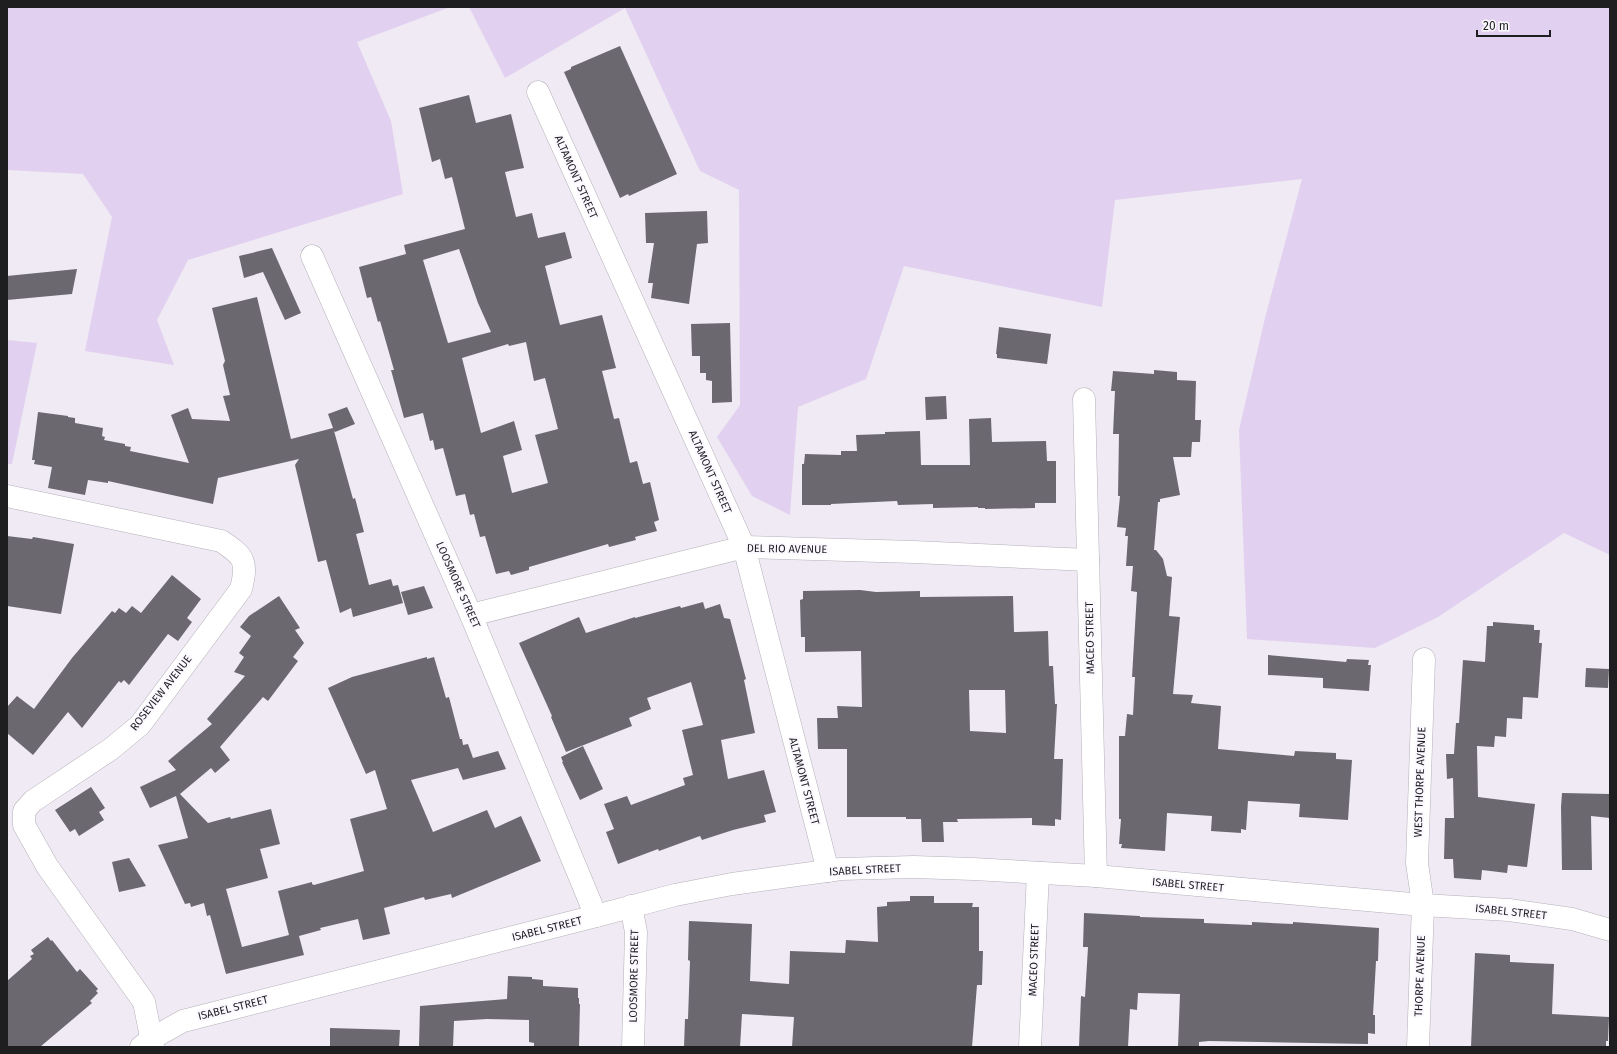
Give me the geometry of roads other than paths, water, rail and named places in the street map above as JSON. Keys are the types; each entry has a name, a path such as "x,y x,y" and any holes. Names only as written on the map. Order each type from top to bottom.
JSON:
{"street":[{"name":"ALTAMONT STREET","path":"538,92 744,548 828,871"},
{"name":"LOOSMORE STREET","path":"312,256 471,615 596,916"},
{"name":"MACEO STREET","path":"1084,399 1096,876"},
{"name":"ROSEVIEW AVENUE","path":"7,496 221,541 239,553 245,572 241,589 140,725 111,750 34,801 24,811 24,825 47,866 144,1002 148,1044"},
{"name":"DEL RIO AVENUE","path":"471,615 744,548 914,552 1088,560"},
{"name":"WEST THORPE AVENUE","path":"1423,905 1417,863 1424,659"},
{"name":"ISABEL STREET","path":"148,1044 183,1021 631,906 675,895 732,884 841,869 914,867 1096,876 1423,905 1509,910 1572,919 1610,930"},
{"name":"MACEO STREET","path":"1030,1047 1038,873"},
{"name":"THORPE AVENUE","path":"1418,1047 1423,905"},
{"name":"LOOSMORE STREET","path":"631,906 636,932 633,1047"}]}
